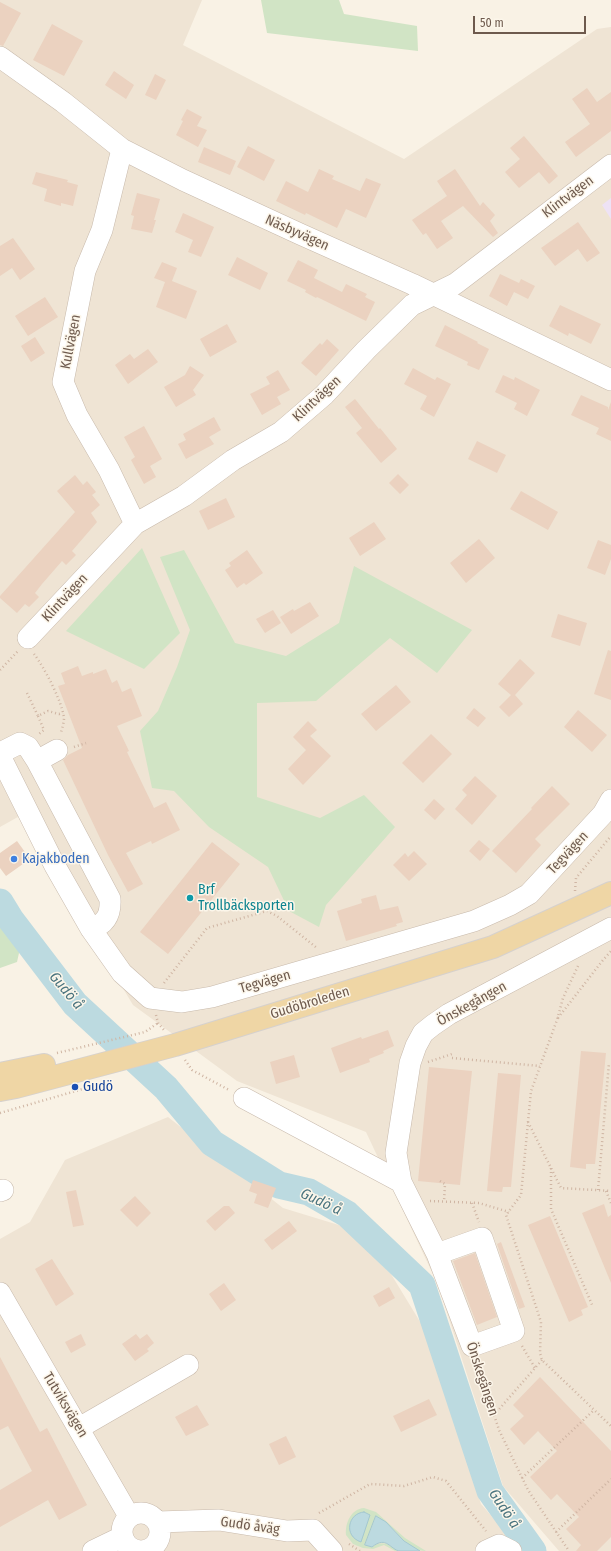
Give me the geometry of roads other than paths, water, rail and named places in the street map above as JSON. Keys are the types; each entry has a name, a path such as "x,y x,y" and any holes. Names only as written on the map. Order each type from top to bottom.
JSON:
{"main road":[{"name":"Gudöbroleden","path":"0,1090 16,1087 107,1052 154,1036 495,930 611,880"},
{"name":"Gudöbroleden","path":"154,1036 493,947 611,894"},
{"name":"Gudöbroleden","path":"0,1074 107,1052"}],"street":[{"name":"Näsbyvägen","path":"0,57 63,102 122,149 183,180 432,294 611,380"},
{"name":"Kullvägen","path":"122,149 102,230 85,271 63,382 77,415 109,470 135,524"},
{"name":"Klintvägen","path":"27,641 135,524 184,496 233,460 281,432 324,395 366,350 412,305 432,294 456,284 611,165"},
{"path":"0,754 20,743 28,747 37,761 110,899 110,909 106,918 100,926 91,929"},
{"path":"37,761 57,750"},
{"name":"Tegvägen","path":"0,754 13,793 91,929 122,973 150,998 182,1002 212,997 474,921 510,905 529,894 603,814 611,800"},
{"name":"Önskegången","path":"437,1254 482,1238 514,1331 472,1346 437,1254 405,1191 396,1153 410,1064 416,1046 423,1033 450,1014 611,928"},
{"path":"244,1098 405,1191"},
{"name":"Tutviksvägen","path":"0,1294 129,1516"},
{"path":"79,1428 188,1365"},
{"path":"144,1512 151,1515 158,1522 160,1534 155,1549 138,1551 131,1548 122,1537 124,1522 129,1516 136,1513 144,1512"},
{"name":"Gudö åväg","path":"158,1522 219,1520 287,1531 313,1530 332,1551"},
{"path":"93,1551 122,1537"}],"water":[{"path":"364,1512 370,1515 361,1542 355,1539 352,1535 350,1525 354,1516"},
{"path":"376,1516 386,1522 404,1541 420,1551 400,1551 381,1542 372,1547 365,1545"}],"waterway":[{"name":"Gudö å","path":"0,902 11,920 75,1004 166,1088 212,1143 279,1185 309,1192 347,1214 422,1285 490,1491 533,1551"}],"place":[{"name":"Kajakboden","path":"14,859"},
{"name":"Brf Trollbäcksporten","path":"190,898"},
{"name":"Gudö","path":"75,1087"}]}
